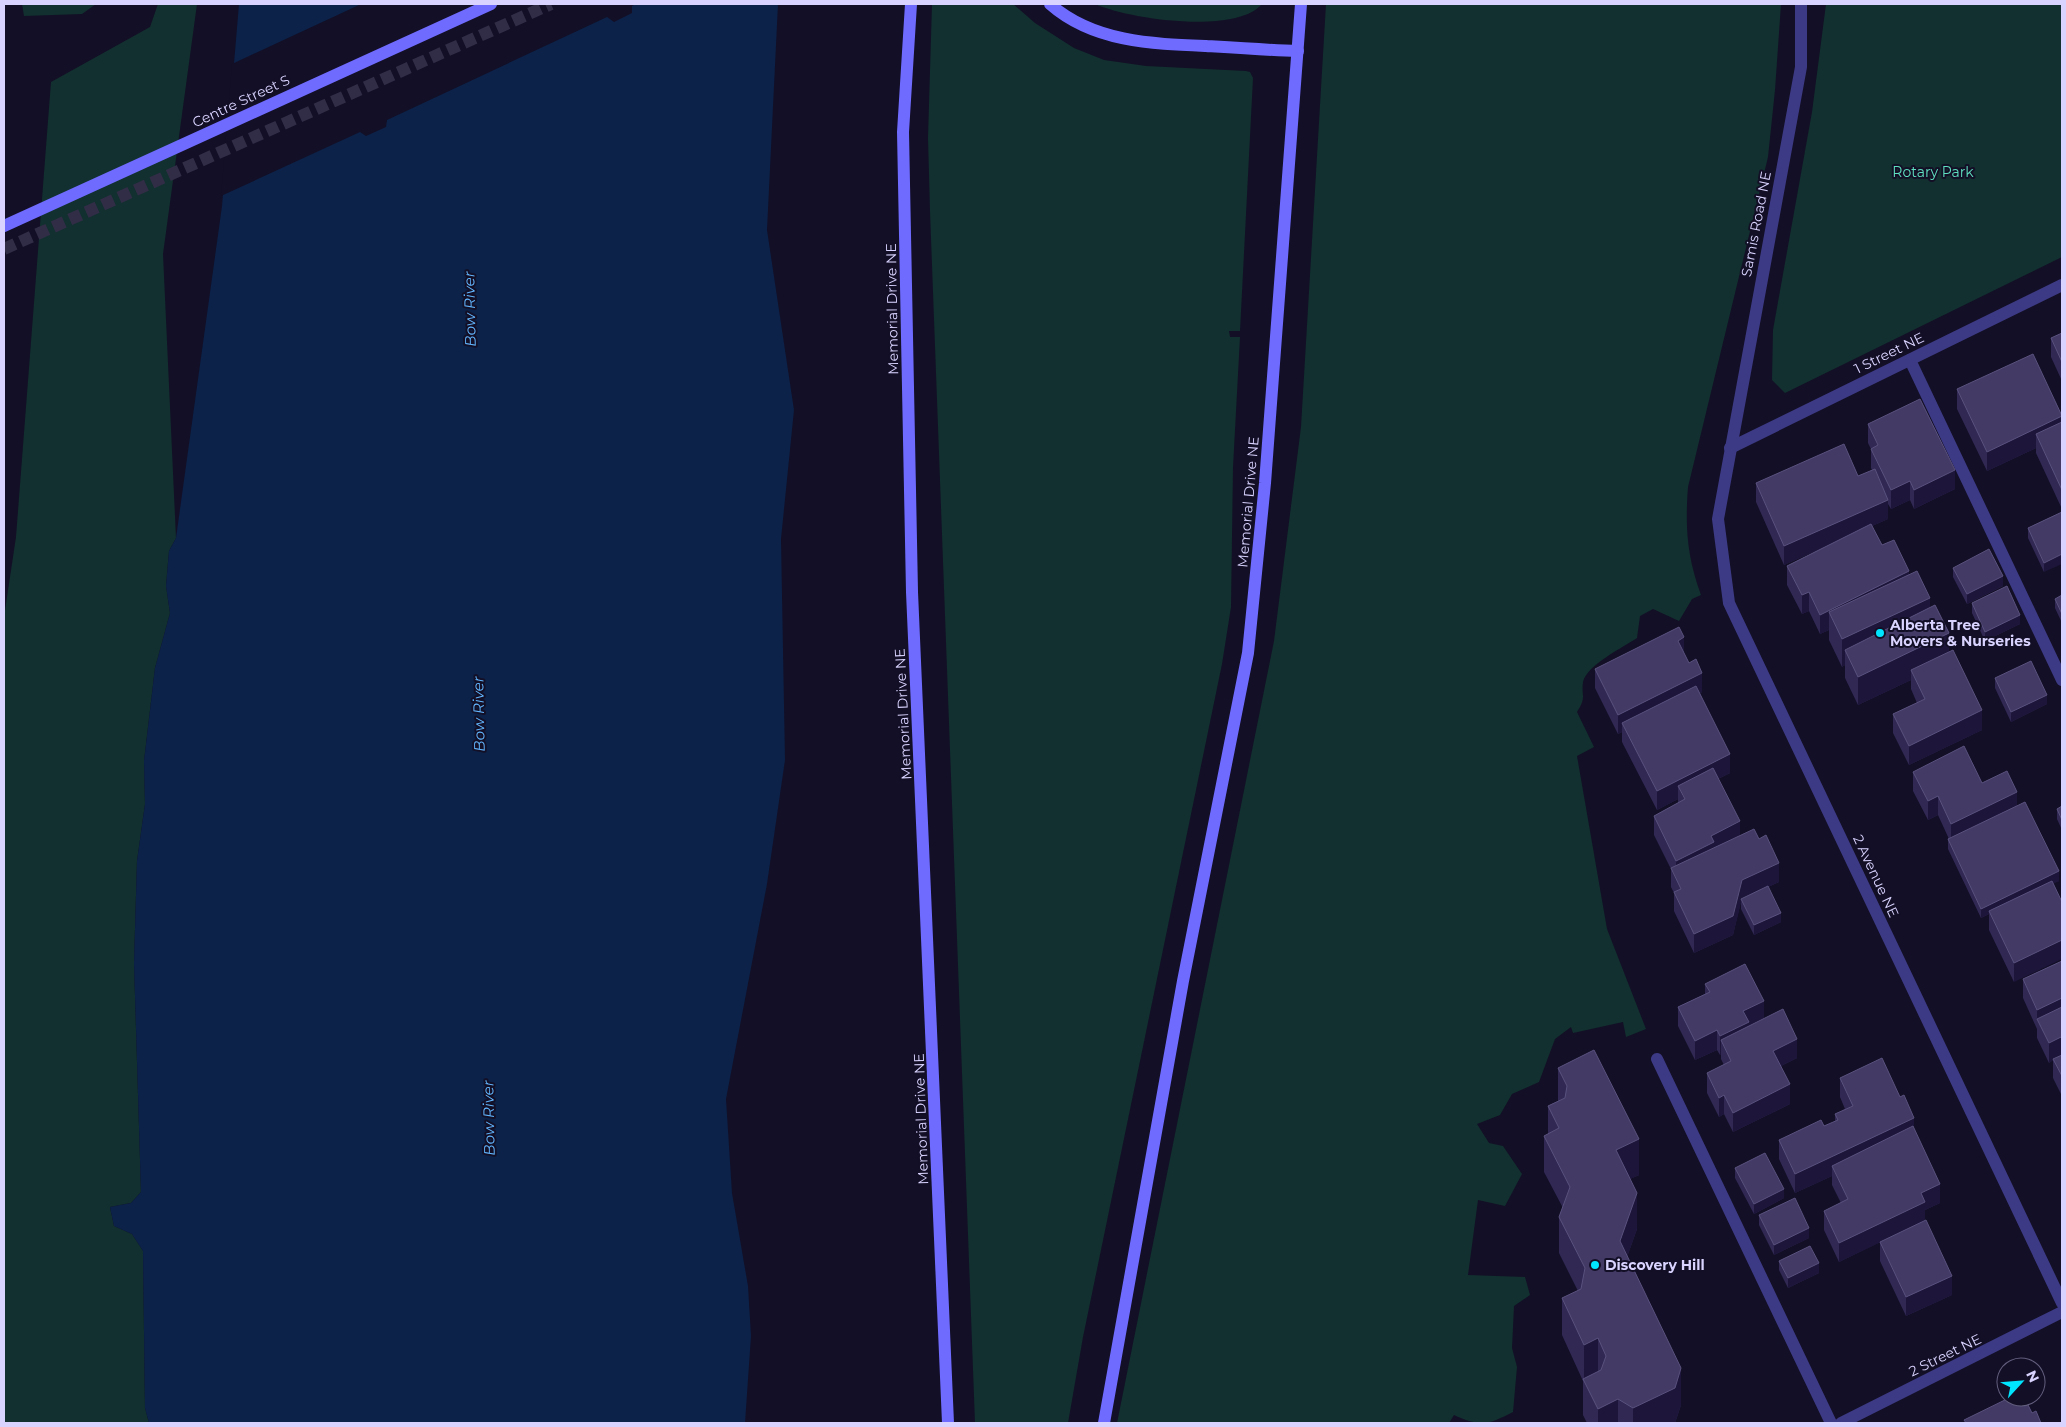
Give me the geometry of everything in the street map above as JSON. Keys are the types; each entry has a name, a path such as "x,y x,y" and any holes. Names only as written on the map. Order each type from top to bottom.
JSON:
{"main road":[{"name":"Centre Street S","path":"4,226 491,4"},
{"name":"Memorial Drive NE","path":"911,4 903,132 912,592 948,1423"},
{"path":"1050,4 1062,14 1106,34 1145,43 1298,51"},
{"name":"Memorial Drive NE","path":"1104,1423 1183,981 1248,653 1265,483 1300,4"}],"street":[{"name":"Samis Road NE","path":"1730,448 1801,67 1801,4"},
{"name":"1 Street NE","path":"1730,448 2062,285"},
{"path":"1910,360 2062,680"},
{"name":"2 Avenue NE","path":"1730,448 1718,519 1729,604 2062,1303"},
{"path":"1657,1060 1831,1423"},
{"name":"2 Street NE","path":"1841,1423 2062,1312"}],"green space":[{"path":"22,4 96,4 82,14 24,16"},
{"path":"158,4 197,4 163,254 176,538 169,551 166,586 170,613 155,668 144,761 145,804 137,861 134,963 141,1192 131,1203 110,1207 114,1226 132,1234 143,1251 145,1408 149,1423 4,1423 4,617 16,537 51,82 150,27"},
{"path":"932,4 1013,4 1035,23 1074,48 1104,60 1146,66 1246,71 1250,72 1253,78 1240,331 1229,331 1230,337 1240,337 1233,467 1231,607 1222,664 1083,1337 1068,1423 975,1423 930,211 928,138"},
{"path":"1095,4 1262,4 1249,14 1206,22 1155,19 1111,10"},
{"path":"1326,4 1781,4 1768,157 1688,487 1688,542 1696,581 1701,595 1692,599 1679,621 1653,609 1640,616 1637,638 1598,663 1586,676 1583,682 1583,699 1577,712 1594,747 1577,756 1607,929 1646,1029 1626,1037 1623,1022 1573,1033 1571,1027 1555,1039 1539,1082 1512,1094 1500,1115 1477,1124 1489,1143 1503,1146 1522,1174 1505,1206 1478,1200 1468,1275 1525,1277 1530,1295 1514,1306 1512,1348 1517,1367 1513,1412 1497,1420 1484,1423 1478,1423 1454,1415 1449,1423 1117,1423 1274,641 1301,427"},
{"name":"Rotary Park","path":"1826,4 2062,4 2062,257 1785,393 1772,380 1773,330 1812,112"}],"water":[{"name":"Bow River","path":"239,4 778,4 767,230 794,410 781,539 785,760 767,884 726,1099 732,1193 748,1286 751,1336 745,1423 149,1423 145,1408 143,1251 132,1234 114,1226 110,1207 131,1203 141,1192 134,963 137,861 145,804 144,761 155,668 170,613 166,586 169,551 176,538 222,206"}],"pier":[{"path":"358,4 636,4 632,6 632,13 614,22 607,17 387,120 386,127 366,136 360,132 221,196 232,64"}],"building":[{"path":"2062,333 2062,362 2051,338"},
{"path":"2033,354 2062,416 1987,452 1957,389"},
{"path":"1920,399 1955,470 1914,490 1910,481 1891,490 1871,449 1878,445 1868,424"},
{"path":"2062,422 2062,490 2036,434"},
{"path":"1844,444 1858,476 1875,469 1888,500 1784,546 1756,483"},
{"path":"2062,512 2062,554 2044,563 2028,528"},
{"path":"1871,524 1882,545 1894,540 1909,571 1820,615 1809,592 1802,595 1787,566"},
{"path":"1989,549 2003,576 1967,594 1953,568"},
{"path":"1917,571 1930,598 1842,639 1829,612"},
{"path":"2007,586 2020,615 1985,632 1972,603"},
{"path":"2062,595 2062,614 2055,599"},
{"path":"1935,605 1949,633 1858,677 1845,650"},
{"path":"1679,627 1684,637 1678,641 1689,663 1696,659 1702,673 1618,715 1595,669"},
{"path":"1953,650 1982,710 1909,746 1893,714 1925,699 1911,670"},
{"path":"2031,661 2047,695 2011,712 1995,678"},
{"path":"1696,686 1730,754 1657,791 1622,723"},
{"path":"1964,746 1982,783 2007,771 2017,792 1951,824 1938,796 1928,801 1913,772"},
{"path":"1713,768 1740,821 1711,836 1714,842 1676,861 1654,816 1685,799 1678,786"},
{"path":"2025,802 2059,871 1981,909 1948,839"},
{"path":"2062,806 2062,820 2057,809"},
{"path":"1754,829 1759,839 1766,835 1779,863 1742,880 1733,916 1694,934 1674,892 1681,889 1671,868"},
{"path":"2052,881 2062,902 2062,940 2014,963 1989,911"},
{"path":"1768,886 1781,913 1754,925 1741,899"},
{"path":"2062,961 2062,998 2037,1010 2023,979"},
{"path":"1745,964 1764,1001 1743,1011 1749,1022 1720,1036 1717,1030 1695,1041 1678,1007 1710,992 1705,984"},
{"path":"2062,1007 2062,1040 2061,1037 2049,1043 2037,1019"},
{"path":"1783,1009 1797,1039 1773,1051 1790,1084 1733,1113 1724,1095 1719,1098 1707,1073 1731,1061 1721,1040"},
{"name":"Discovery Hill","path":"1594,1050 1639,1139 1616,1150 1637,1193 1620,1241 1681,1368 1675,1388 1633,1408 1618,1399 1598,1409 1583,1379 1601,1370 1606,1356 1598,1338 1584,1345 1562,1298 1581,1289 1585,1268 1559,1217 1570,1187 1544,1136 1559,1128 1548,1106 1565,1098 1567,1086 1558,1068"},
{"path":"2062,1055 2062,1076 2053,1059"},
{"path":"1882,1058 1900,1097 1904,1095 1914,1118 1795,1174 1779,1140 1821,1120 1824,1126 1838,1120 1835,1114 1853,1106 1840,1078"},
{"path":"1913,1126 1940,1184 1921,1193 1925,1202 1839,1243 1824,1211 1848,1199 1832,1166"},
{"path":"1765,1153 1784,1189 1754,1204 1735,1168"},
{"path":"1795,1198 1809,1228 1774,1245 1759,1215"},
{"path":"1926,1220 1952,1276 1906,1297 1880,1242"},
{"path":"1810,1246 1819,1263 1788,1278 1779,1261"},
{"path":"1996,1404 1996,1407 2029,1407 2032,1413 2036,1411 2041,1423 1966,1423 1964,1420"}],"tunnel":[{"path":"4,249 551,4"}],"place":[{"name":"Alberta Tree Movers & Nurseries","path":"1880,633"},
{"name":"Discovery Hill","path":"1595,1265"}]}
